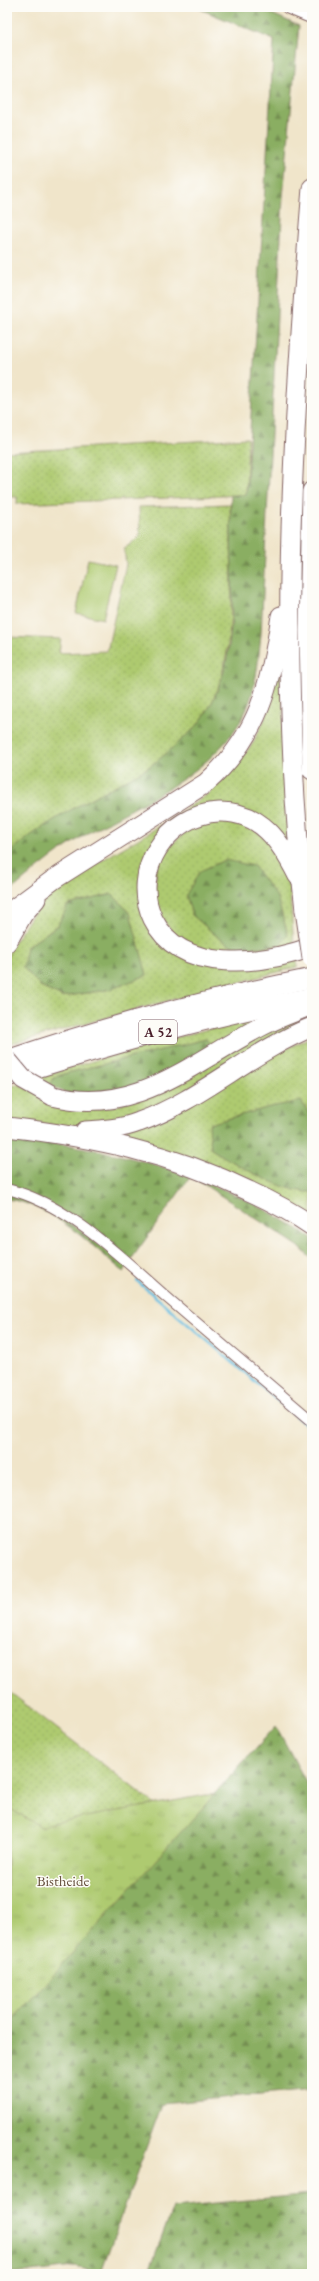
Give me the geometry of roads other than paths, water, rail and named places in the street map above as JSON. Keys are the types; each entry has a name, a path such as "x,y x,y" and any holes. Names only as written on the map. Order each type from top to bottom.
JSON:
{"highway":[{"path":"312,188 300,344 289,563 291,726 302,884 312,958"},
{"path":"312,491 312,770"},
{"path":"7,914 53,880 206,783 225,766 241,745 257,716 268,681 277,644 289,563"},
{"path":"302,884 284,849 270,831 260,823 236,814 211,812 199,815 177,825 159,844 148,868 147,894 153,919 162,933 185,950 201,957 227,961 242,961 279,956 312,947"},
{"path":"7,942 23,914 53,880"},
{"path":"283,984 312,972"},
{"name":"A 52","path":"7,1060 119,1024 312,978"},
{"name":"A 52","path":"7,1078 150,1034 262,1006 312,997"},
{"path":"7,1060 23,1079 54,1096 72,1101 101,1102 121,1099 172,1078 262,1026 312,1005"},
{"path":"36,1131 91,1131 115,1129 138,1123 162,1113 279,1042 312,1027"},
{"path":"7,1128 112,1143 192,1166 269,1200 312,1226"}],"street":[{"path":"293,9 312,17"},
{"path":"7,1190 36,1198 72,1219 122,1259 312,1421"}],"waterway":[{"path":"137,1281 312,1430"}],"park label":[{"name":"Bistheide","path":"63,1880"}]}
